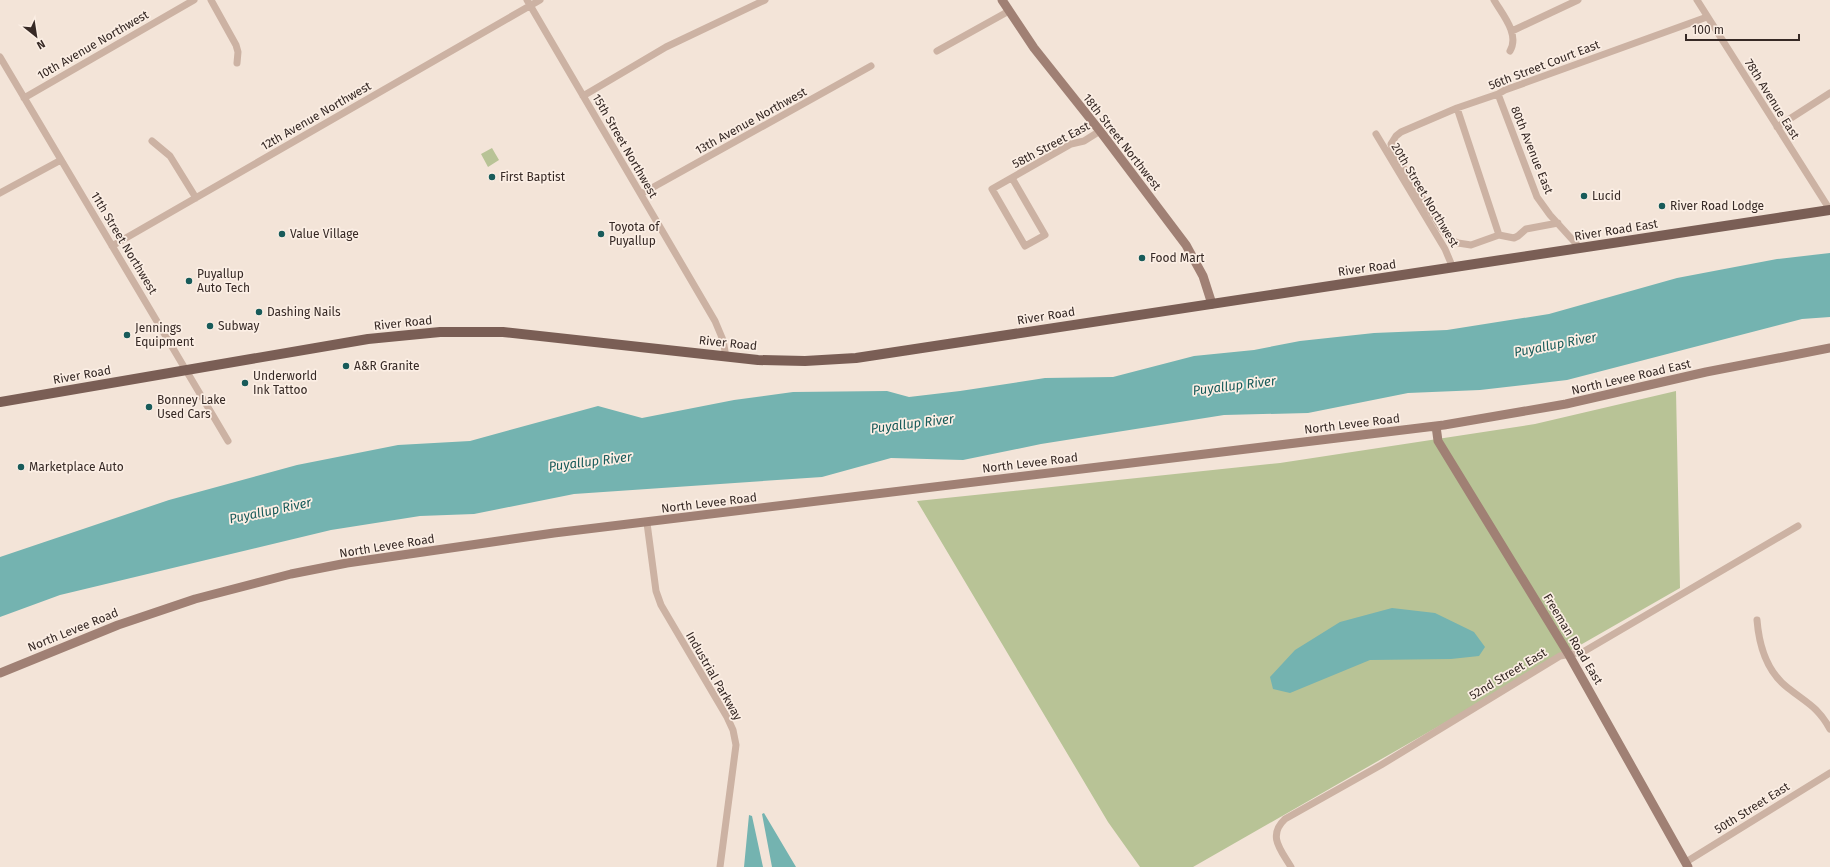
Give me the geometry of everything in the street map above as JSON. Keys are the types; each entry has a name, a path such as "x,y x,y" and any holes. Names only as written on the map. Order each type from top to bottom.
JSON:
{"main road":[{"name":"River Road East","path":"1453,268 1830,210"},
{"name":"River Road","path":"0,402 368,339 440,332 503,332 726,357 784,361 856,358 1453,268"}],"street":[{"name":"10th Avenue Northwest","path":"24,98 194,0"},
{"path":"210,0 236,45 238,52 237,63"},
{"name":"12th Avenue Northwest","path":"112,246 528,2 540,0"},
{"path":"583,96 666,47 765,0"},
{"name":"18th Street Northwest","path":"1002,0 1059,81 1100,130 1186,245 1203,276 1212,304"},
{"path":"1494,0 1512,31 1514,43 1510,51"},
{"path":"1512,31 1578,0"},
{"name":"78th Avenue East","path":"1697,0 1830,210"},
{"name":"15th Street Northwest","path":"528,2 705,303 720,332 726,357"},
{"path":"937,51 1009,11"},
{"name":"56th Street Court East","path":"1499,235 1471,245 1458,243 1451,240 1441,228 1393,151 1393,141 1401,132 1457,108 1707,16"},
{"name":"11th Street Northwest","path":"0,57 228,441"},
{"name":"13th Avenue Northwest","path":"641,194 871,66"},
{"path":"1777,127 1830,93"},
{"name":"80th Avenue East","path":"1498,94 1537,197 1580,248"},
{"path":"1457,108 1499,235 1514,238 1526,229 1558,223"},
{"name":"58th Street East","path":"1012,178 1045,235 1025,246 992,189 1071,144 1084,140 1100,130"},
{"name":"20th Street Northwest","path":"1376,134 1445,249 1453,268"},
{"path":"152,141 170,156 196,198"},
{"path":"0,193 61,160"},
{"name":"North Levee Road East","path":"1436,426 1566,404 1706,372 1830,348"},
{"name":"North Levee Road","path":"0,673 138,617 219,592 291,574 377,559 554,533 647,523 870,494 918,490 1436,426"},
{"name":"Freeman Road East","path":"1436,426 1438,441 1569,655 1687,865"},
{"name":"Industrial Parkway","path":"647,523 656,591 661,605 727,717 733,730 736,745 720,867"},
{"name":"52nd Street East","path":"1291,867 1276,841 1277,828 1285,819 1380,765 1560,656 1583,652 1798,526"},
{"path":"1757,620 1758,639 1762,651 1772,670 1782,683 1818,710 1830,729"},
{"name":"50th Street East","path":"1687,865 1830,773"}],"green space":[{"path":"492,148 499,160 488,167 481,154"},
{"path":"1676,391 1680,588 1193,867 1140,867 1108,822 917,501 1280,463 1535,424"}],"water":[{"name":"Puyallup River","path":"1830,253 1830,317 1802,319 1567,380 1480,390 1408,393 1308,413 1224,415 1041,444 963,460 891,458 822,477 574,494 474,514 420,516 331,530 60,595 0,617 0,557 169,500 297,465 398,445 470,441 598,406 642,418 734,400 793,392 887,391 909,397 1045,378 1113,377 1194,356 1254,350 1300,341 1374,333 1447,330 1549,314 1677,278 1777,259"},
{"path":"1392,608 1435,613 1474,632 1485,647 1479,656 1451,659 1370,660 1290,693 1273,689 1270,677 1295,650 1340,622"},
{"path":"764,813 796,867 772,867 762,814"},
{"path":"749,815 752,816 763,867 744,867"}],"place":[{"name":"First Baptist","path":"492,177"},
{"name":"Lucid","path":"1584,196"},
{"name":"River Road Lodge","path":"1662,206"},
{"name":"Value Village","path":"282,234"},
{"name":"Toyota of Puyallup","path":"601,234"},
{"name":"Food Mart","path":"1142,258"},
{"name":"Puyallup Auto Tech","path":"189,281"},
{"name":"Dashing Nails","path":"259,312"},
{"name":"Subway","path":"210,326"},
{"name":"Jennings Equipment","path":"127,335"},
{"name":"A&R Granite","path":"346,366"},
{"name":"Underworld Ink Tattoo","path":"245,383"},
{"name":"Bonney Lake Used Cars","path":"149,407"},
{"name":"Marketplace Auto","path":"21,467"}]}
